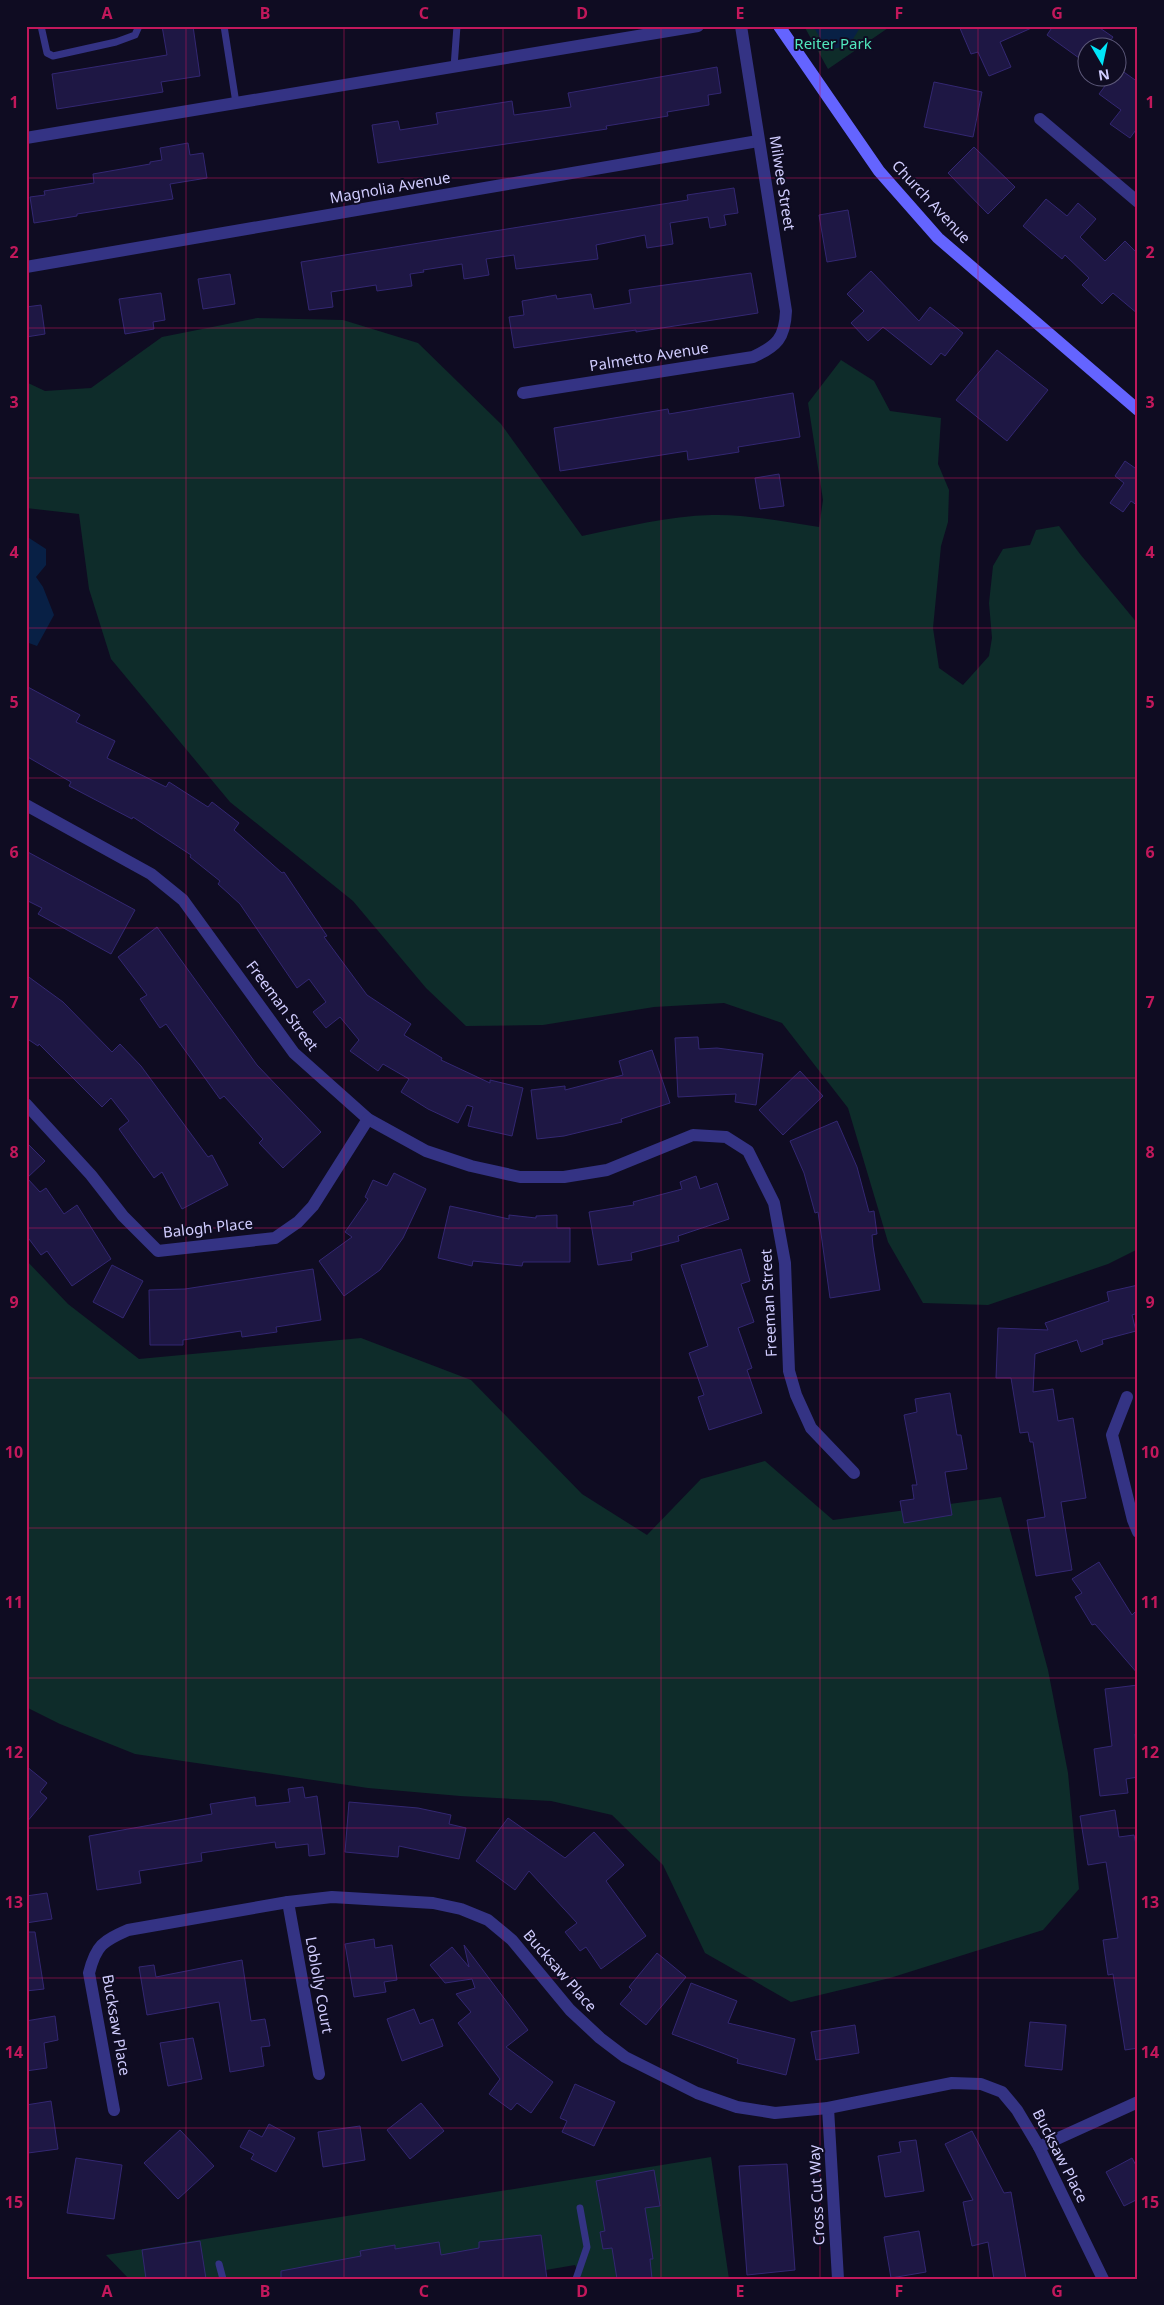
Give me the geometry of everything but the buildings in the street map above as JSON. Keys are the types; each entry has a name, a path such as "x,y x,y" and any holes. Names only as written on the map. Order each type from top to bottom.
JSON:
{"street":[{"path":"26,138 698,26"},
{"name":"Milwee Street","path":"741,26 786,311 785,328 777,342"},
{"name":"Church Avenue","path":"779,26 879,171 938,238 1138,410"},
{"path":"1040,119 1138,202"},
{"name":"Magnolia Avenue","path":"26,267 758,142"},
{"name":"Palmetto Avenue","path":"523,393 753,357 768,350 777,342"},
{"name":"Freeman Street","path":"26,804 151,874 183,900 294,1053 368,1119 426,1152 478,1168 520,1177 564,1177 607,1170 693,1135 726,1137 748,1151 774,1203 786,1262 789,1371 796,1395 811,1428 854,1473"},
{"name":"Balogh Place","path":"26,1104 91,1175 123,1216 158,1251 275,1238 298,1222 313,1206 368,1119"},
{"path":"1127,1397 1112,1435 1133,1520 1138,1532"},
{"name":"Bucksaw Place","path":"114,2110 89,1973 93,1955 104,1940 128,1930 288,1902 332,1897 433,1903 461,1909 488,1920 512,1940 570,2010 600,2038 625,2057 697,2092 737,2106 775,2113 828,2108 952,2083 981,2084 1002,2092 1017,2110 1039,2147 1103,2279"},
{"name":"Loblolly Court","path":"288,1902 318,2074"},
{"path":"1039,2147 1138,2102"},
{"name":"Cross Cut Way","path":"828,2108 838,2279"}],"lane":[{"path":"41,26 47,53 53,56 116,42 135,35 139,26"},
{"path":"224,26 236,103"},
{"path":"454,67 457,26"},
{"path":"576,2279 587,2247 580,2208"},
{"path":"219,2264 223,2279"}],"green space":[{"name":"Reiter Park","path":"804,26 891,26 828,69"},
{"path":"257,318 343,320 418,343 501,424 582,536 663,520 712,515 752,517 819,527 823,500 808,403 841,360 874,381 890,411 941,418 938,464 949,490 948,522 941,546 933,628 939,668 963,685 989,656 992,638 989,603 993,566 1003,549 1030,545 1036,530 1059,526 1138,624 1138,1249 1108,1264 988,1305 923,1303 888,1242 848,1108 782,1023 724,1003 654,1007 543,1025 466,1026 426,988 353,901 230,802 111,659 89,589 79,514 26,508 26,382 45,391 91,388 162,337"},
{"path":"26,1260 68,1304 139,1359 361,1338 471,1380 582,1494 647,1535 701,1479 765,1461 833,1520 1001,1497 1048,1670 1068,1773 1079,1889 1043,1930 890,1978 791,2002 705,1953 663,1865 612,1815 551,1801 368,1788 135,1754 60,1724 26,1707"},
{"path":"711,2157 729,2279 582,2279 575,2265 493,2279 129,2279 106,2255"}],"water":[{"path":"813,26 861,26 850,44 834,49 820,38"},
{"path":"26,536 46,549 46,565 36,577 43,587 54,615 37,646 26,642"}]}
